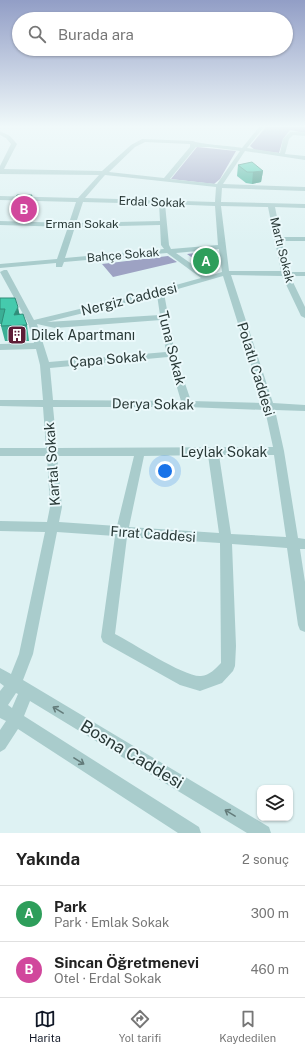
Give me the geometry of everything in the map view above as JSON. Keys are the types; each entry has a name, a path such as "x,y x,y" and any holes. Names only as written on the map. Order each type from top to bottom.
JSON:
{"street":[{"path":"60,263 80,200 112,166"},
{"path":"166,180 178,166"},
{"path":"219,186 232,166"},
{"path":"0,172 104,173 219,186 305,189"},
{"name":"Polatlı Caddesi","path":"219,186 218,204 226,273 269,407 279,451 299,544 305,623"},
{"name":"Erdal Sokak","path":"0,198 305,206"},
{"path":"162,202 165,245 170,252 207,278"},
{"name":"Martı Sokak","path":"272,205 285,274 301,301 305,316"},
{"name":"Erman Sokak","path":"0,223 72,225 163,223"},
{"path":"278,239 305,239"},
{"name":"Bahçe Sokak","path":"1,270 222,247"},
{"name":"Kartal Sokak","path":"1,270 20,309 32,323 46,365 56,507 20,687"},
{"name":"Nergiz Caddesi","path":"32,323 160,292 226,273 305,274"},
{"name":"Tuna Sokak","path":"160,292 171,354 187,404"},
{"path":"32,323 56,325 164,317"},
{"path":"0,347 40,346"},
{"name":"Çapa Sokak","path":"46,365 171,354"},
{"name":"Derya Sokak","path":"0,403 48,402 187,404 305,408"},
{"path":"140,451 122,532 108,637 180,678 200,684 217,678 228,666 229,646 226,540 213,452"},
{"name":"Leylak Sokak","path":"0,452 279,451"},
{"name":"Fırat Caddesi","path":"0,526 53,527 299,544"},
{"name":"Bosna Caddesi","path":"0,675 263,833"},
{"path":"0,704 20,687"},
{"path":"0,744 15,720 20,687"},
{"path":"0,709 193,833"}],"shaded area":[{"path":"182,166 228,166 220,179 214,184 171,179"},
{"path":"214,251 218,267 212,272 187,254"},
{"path":"168,256 177,262 113,277 102,264"}],"building":[{"path":"239,166 257,166 263,171 253,172 247,172"},
{"path":"17,195 32,195 27,206 12,205"},
{"path":"0,298 15,298 18,307 14,315 23,314 27,325 1,326 5,309 0,309"}],"place":[{"name":"Sincan Öğretmenevi","path":"24,209"},
{"name":"Park","path":"206,261"},
{"name":"Dilek Apartmanı","path":"17,335"}]}
